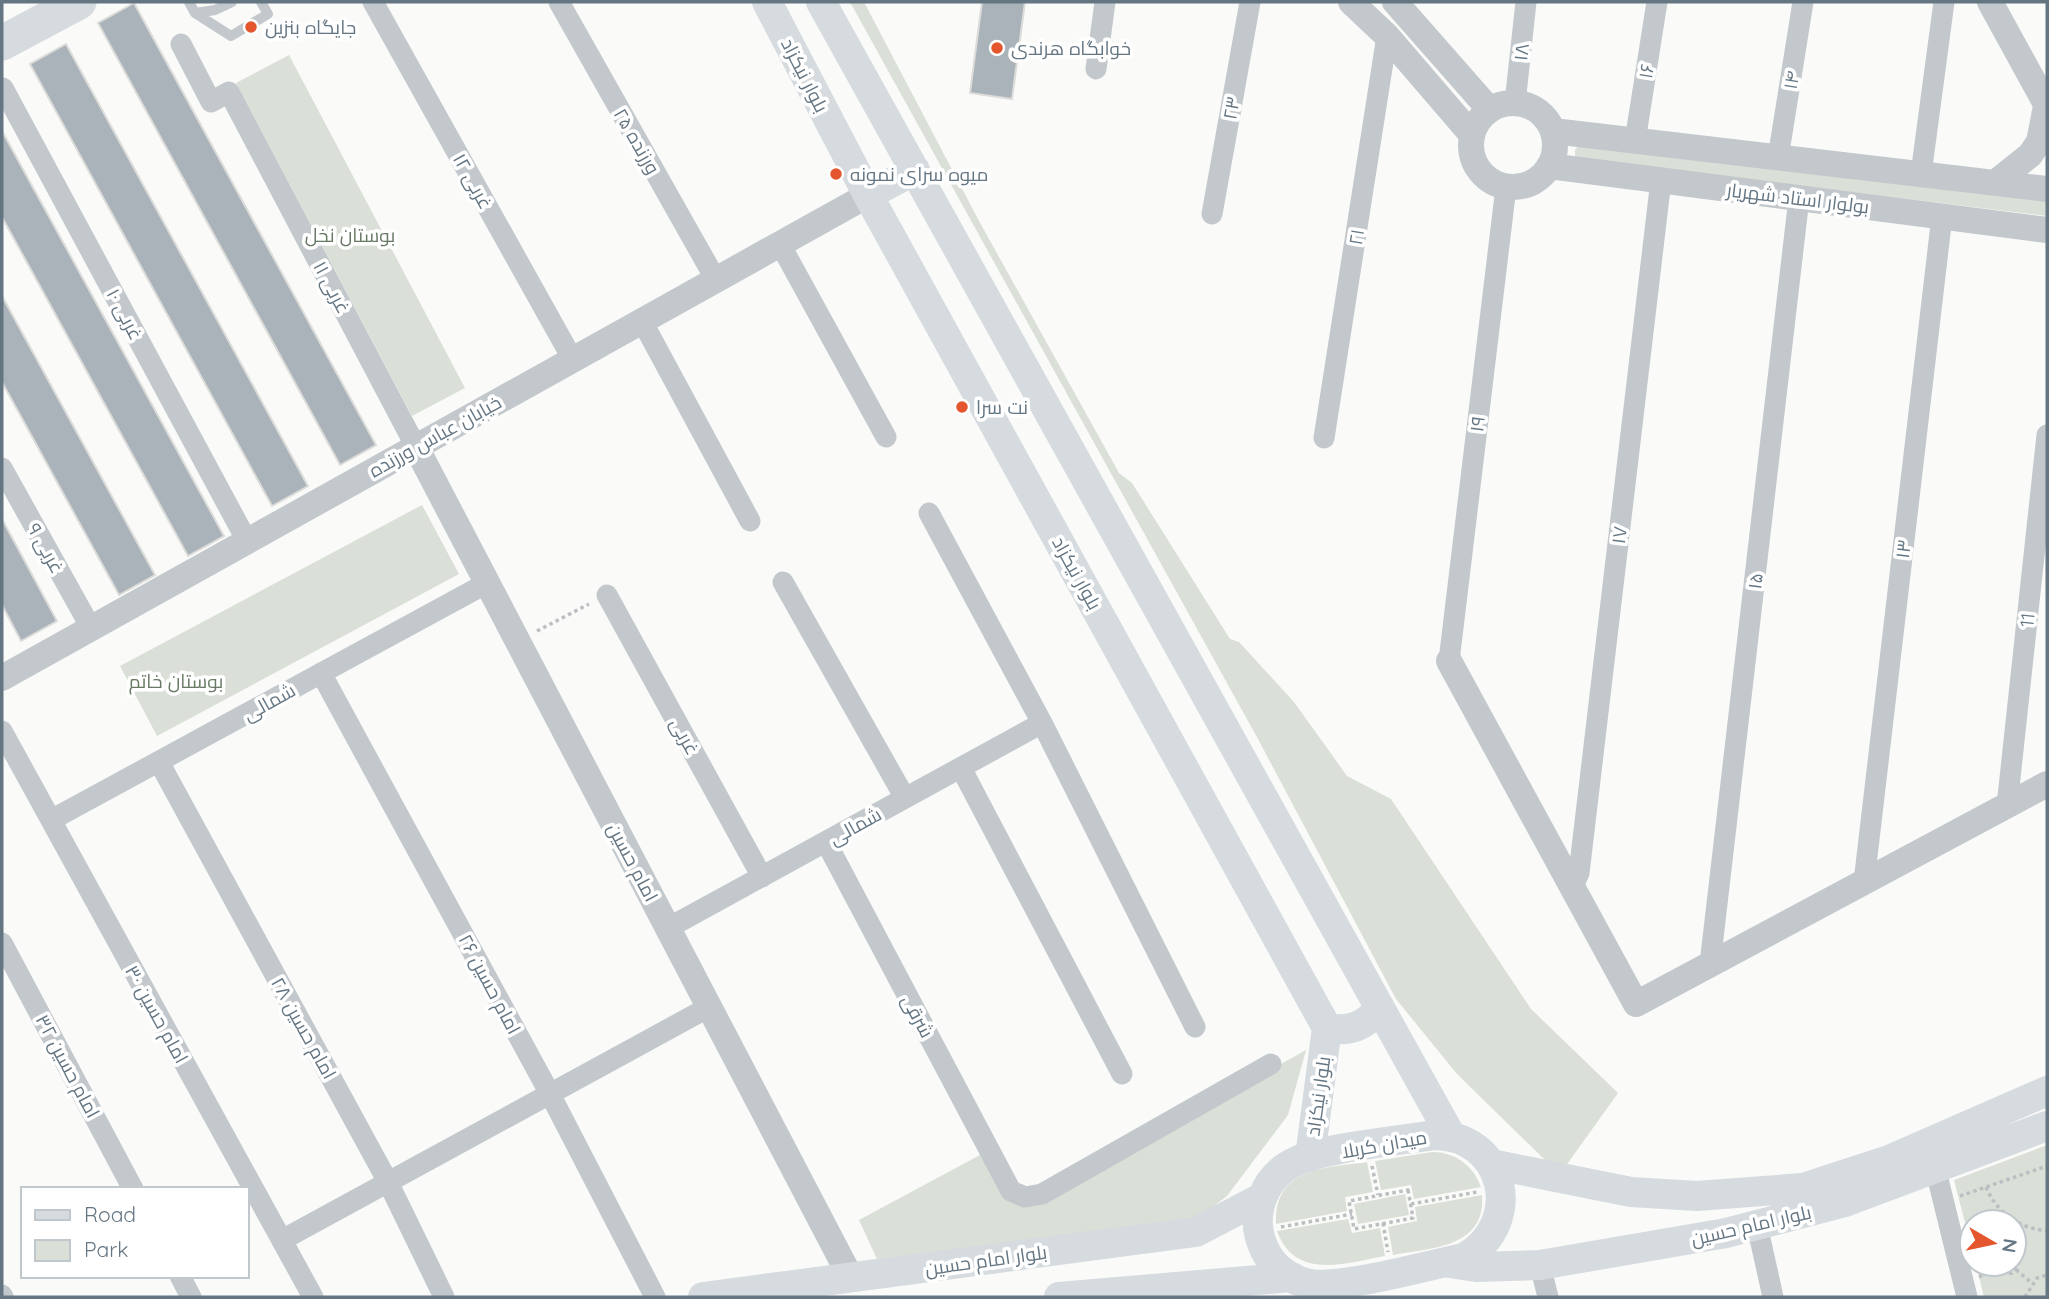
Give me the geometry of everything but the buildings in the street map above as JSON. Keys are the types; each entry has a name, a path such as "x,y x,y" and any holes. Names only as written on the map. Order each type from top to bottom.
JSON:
{"highway":[{"path":"2,43 79,2"}],"main road":[{"name":"بلوار نیکزاد","path":"767,2 868,195 1327,1028 1310,1157"},
{"path":"821,2 1451,1136"},
{"path":"868,195 915,170"},
{"path":"1327,1028 1357,1028 1370,1020 1380,1008"},
{"name":"بلوار امام حسین","path":"1495,1176 1569,1182 1645,1193 1697,1196 1803,1188 1889,1160 2047,1091"},
{"name":"بلوار امام حسین","path":"1418,1267 1539,1265 1757,1225 1845,1202 2047,1126"},
{"name":"میدان کربلا","path":"1261,1198 1280,1171 1310,1157 1434,1135 1451,1136 1474,1147 1495,1176"},
{"path":"1059,1297 1311,1286 1464,1258 1490,1236 1500,1213 1495,1176"},
{"path":"1261,1198 1258,1231 1267,1255 1311,1286"},
{"name":"بلوار امام حسین","path":"703,1297 852,1287 1196,1232 1261,1198"},
{"path":"1377,1297 1418,1267"}],"street":[{"name":"غربی ۱۲","path":"373,2 573,360"},
{"name":"ورزنده ۲۵","path":"558,2 716,280"},
{"path":"1096,69 1105,2"},
{"name":"۲۳","path":"1212,214 1251,2"},
{"path":"1351,2 1387,36 1472,135"},
{"path":"1395,2 1490,110"},
{"name":"۱۸","path":"1515,103 1526,2"},
{"name":"۱۶","path":"1635,141 1657,2"},
{"name":"۱۴","path":"1778,158 1803,2"},
{"path":"1921,174 1944,2"},
{"path":"1990,2 2047,103 2039,142 2030,155 1995,183"},
{"name":"۲۱","path":"1324,438 1387,36"},
{"name":"غربی ۱۱","path":"181,44 211,102 229,92 416,447"},
{"name":"غربی ۱۰","path":"3,88 247,541"},
{"path":"1515,103 1540,114 1553,131 1554,152 1549,166 1530,184 1506,187 1493,183 1474,162 1472,135 1476,125 1490,110 1515,103"},
{"name":"بولوار استاد شهریار","path":"1553,131 2047,189"},
{"name":"بولوار استاد شهریار","path":"1549,166 2047,230"},
{"name":"۱۷","path":"1573,888 1579,873 1661,180"},
{"name":"۱۹","path":"1448,661 1506,187"},
{"name":"خیابان عباس ورزنده","path":"2,678 868,195"},
{"name":"۱۵","path":"1710,964 1799,198"},
{"name":"۱۳","path":"1864,882 1942,216"},
{"path":"780,244 886,437"},
{"path":"642,321 750,522"},
{"name":"11","path":"2007,806 2047,435"},
{"name":"امام حسین","path":"416,447 852,1287"},
{"name":"غربی ۹","path":"2,468 91,628"},
{"path":"929,513 1042,723 1195,1027"},
{"path":"783,582 905,798"},
{"name":"شمالی","path":"51,820 487,583"},
{"name":"غربی","path":"607,595 762,877"},
{"path":"1448,661 1636,1004 2047,784"},
{"name":"امام حسین ۲۶","path":"321,673 550,1094 654,1297"},
{"name":"شمالی","path":"668,928 1042,723"},
{"name":"امام حسین ۳۰","path":"2,731 313,1297"},
{"name":"امام حسین ۲۸","path":"159,762 388,1182 444,1297"},
{"path":"961,768 1122,1074"},
{"name":"شرقی","path":"826,842 1011,1191 1026,1197 1042,1194 1271,1064"},
{"name":"امام حسین ۳۲","path":"2,943 132,1187"},
{"path":"282,1240 709,1007"},
{"path":"1935,1167 1968,1297"},
{"path":"1757,1225 1773,1297"},
{"path":"1539,1265 1548,1297"},
{"path":"181,1278 191,1297"}],"lane":[{"path":"189,2 195,13 231,36 268,14 261,2"},
{"path":"195,13 215,10 232,2"}],"path":[{"path":"517,641 607,595"},
{"path":"1369,1146 1378,1195"},
{"path":"1944,1201 2047,1166"},
{"path":"1410,1204 1495,1176"},
{"path":"1986,1187 1998,1208"},
{"path":"1408,1189 1413,1218 1354,1229 1349,1200 1378,1195 1408,1189"},
{"path":"1258,1231 1352,1214"},
{"path":"1383,1223 1418,1267"},
{"path":"2028,1226 2047,1231"},
{"path":"2025,1297 2032,1283 2047,1275"},
{"path":"2026,1278 2032,1283"}],"green space":[{"path":"850,2 864,2 979,221 1119,473 1132,483 1230,639 1239,642 1294,702 1347,776 1391,799 1531,1009 1618,1093 1565,1167 1545,1160 1457,1074 1396,999 1258,739"},
{"name":"بوستان نخل","path":"289,55 465,388 412,416 236,83"},
{"path":"1582,141 2047,200 2047,216 1575,158 1575,150"},
{"name":"بوستان خاتم","path":"422,505 459,574 157,736 120,666"},
{"path":"1306,1050 1288,1115 1227,1196 1193,1222 877,1259 859,1220 980,1155 1037,1202"},
{"path":"2047,1145 2047,1297 1984,1297 1979,1278 2028,1278 2028,1208 1961,1208 1954,1180"},
{"path":"1432,1152 1448,1154 1462,1161 1473,1172 1481,1187 1414,1199 1411,1185 1381,1190 1375,1161"},
{"path":"1367,1162 1373,1192 1345,1197 1347,1211 1276,1224 1278,1205 1284,1191 1293,1181 1320,1169"},
{"path":"1405,1194 1409,1215 1358,1224 1354,1204"},
{"path":"1482,1195 1481,1213 1475,1226 1466,1235 1439,1247 1393,1255 1388,1227 1417,1221 1415,1207"},
{"path":"1348,1219 1352,1233 1380,1228 1385,1256 1338,1264 1309,1263 1296,1257 1285,1247 1277,1231"}],"place":[{"name":"جایگاه بنزین","path":"251,27"},
{"name":"خوابگاه هرندی","path":"997,48"},
{"name":"میوه سرای نمونه","path":"836,174"},
{"name":"نت سرا","path":"962,407"}]}
